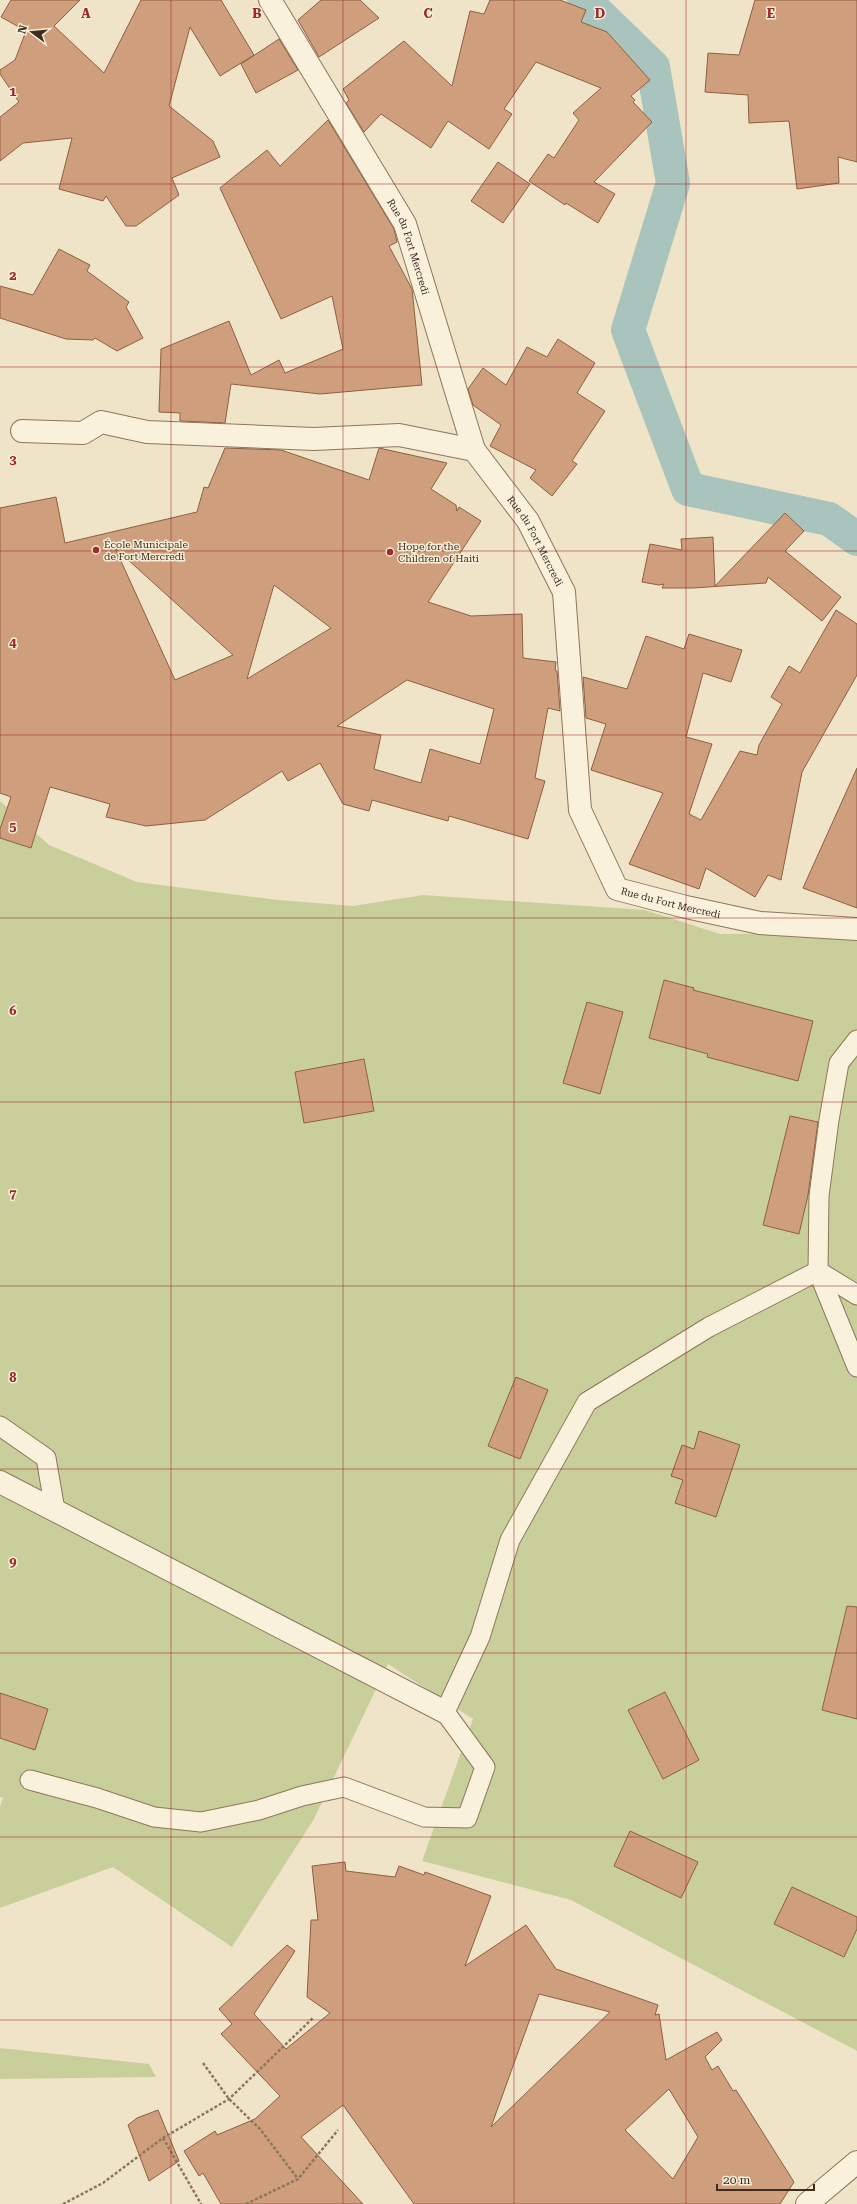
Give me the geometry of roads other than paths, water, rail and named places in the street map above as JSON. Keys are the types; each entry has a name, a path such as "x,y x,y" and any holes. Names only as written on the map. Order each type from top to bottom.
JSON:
{"street":[{"name":"Rue du Fort Mercredi","path":"270,0 405,224 474,450 528,521 564,592 580,810 617,889 686,907 760,923 857,929"},
{"path":"22,431 83,433 101,422 147,432 314,439 399,435 474,450"},
{"path":"0,1482 445,1712"},
{"path":"807,2204 857,2162"}],"lane":[{"path":"857,1040 839,1063 828,1120 819,1196 818,1272 857,1367"},
{"path":"818,1272 857,1295"},
{"path":"30,1780 97,1798 154,1817 201,1822 259,1810 302,1796 344,1787 424,1817 467,1818 485,1767 445,1712 480,1637 510,1540 587,1402 709,1327 818,1272"},
{"path":"0,1426 46,1458 55,1510"}],"waterway":[{"path":"584,0 653,67 673,183 628,330 688,489 829,519 857,539"}],"place":[{"name":"École Municipale de Fort Mercredi","path":"96,550"},
{"name":"Hope for the Children of Haiti","path":"390,552"}]}
